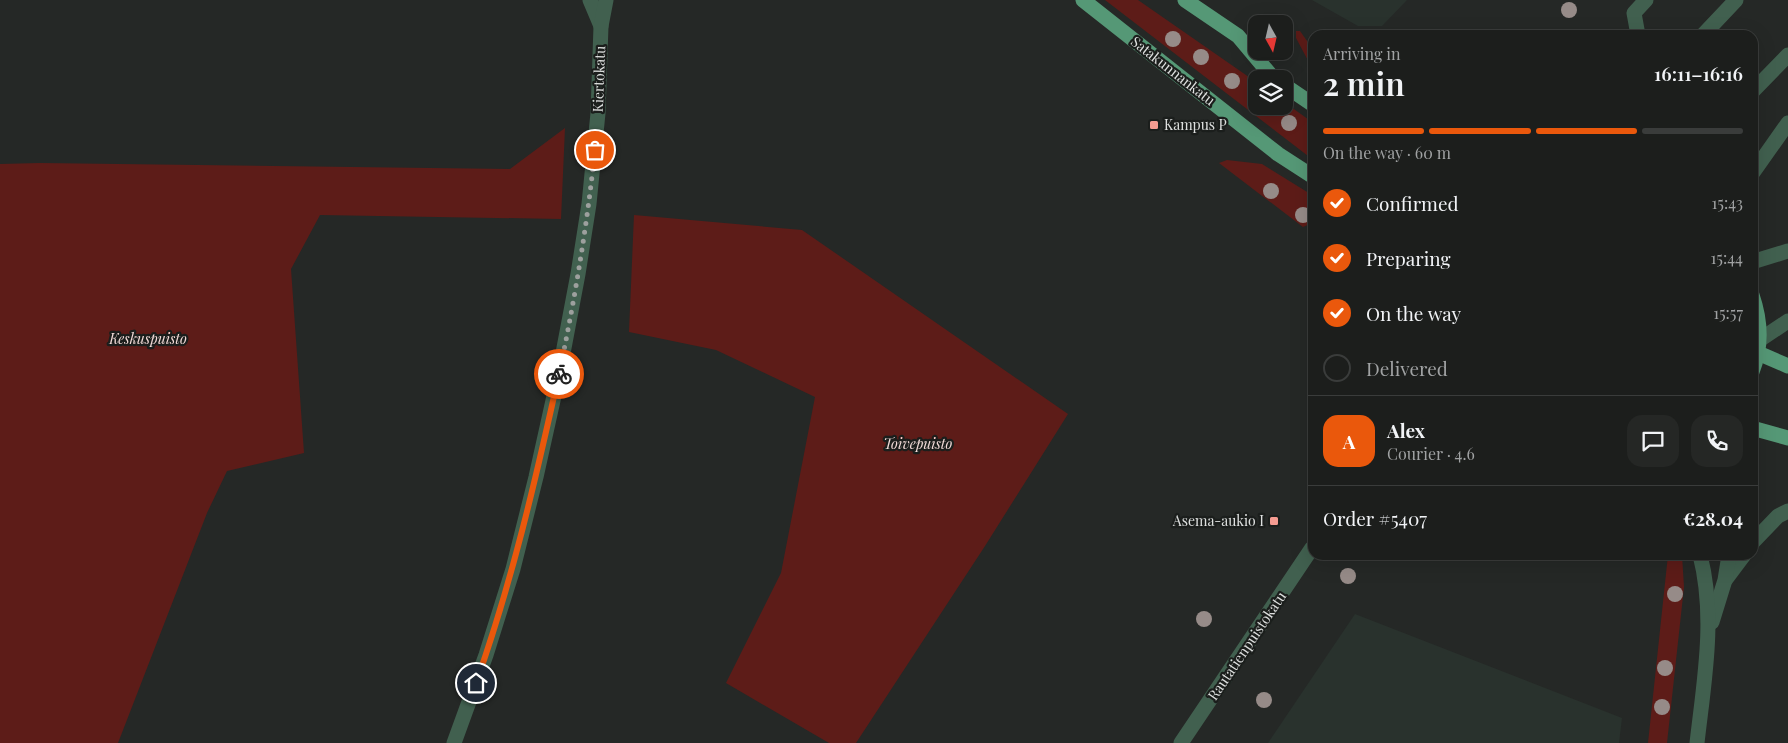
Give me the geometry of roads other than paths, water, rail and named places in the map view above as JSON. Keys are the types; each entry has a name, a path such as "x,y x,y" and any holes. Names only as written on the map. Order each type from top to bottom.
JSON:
{"main road":[{"name":"Satakunnankatu","path":"1084,0 1278,154 1308,173"},
{"path":"1185,0 1238,36 1266,70"},
{"path":"1293,91 1308,101"},
{"path":"1758,333 1758,350"},
{"path":"1759,346 1788,366"},
{"path":"1758,430 1788,438"}],"street":[{"name":"Kiertokatu","path":"590,0 601,26"},
{"name":"Kiertokatu","path":"454,743 486,655 513,570 560,369 589,204 598,113 601,26 606,0"},
{"path":"1637,30 1634,13 1646,0"},
{"path":"1708,30 1736,0"},
{"path":"1758,86 1788,55"},
{"path":"1758,166 1788,123"},
{"path":"1758,260 1788,251"},
{"path":"1759,346 1788,321"},
{"path":"1758,538 1778,516 1788,511"},
{"name":"Rautatienpuistokatu","path":"1181,743 1308,554"},
{"path":"1697,743 1709,630 1707,579 1701,560"},
{"path":"1709,630 1726,580 1728,560"},
{"path":"1726,580 1740,560"}],"place":[{"name":"Kampus P","path":"1154,125"},
{"name":"Asema-aukio I","path":"1274,521"}],"park label":[{"name":"Keskuspuisto","path":"148,339"},
{"name":"Toivepuisto","path":"918,444"}]}
